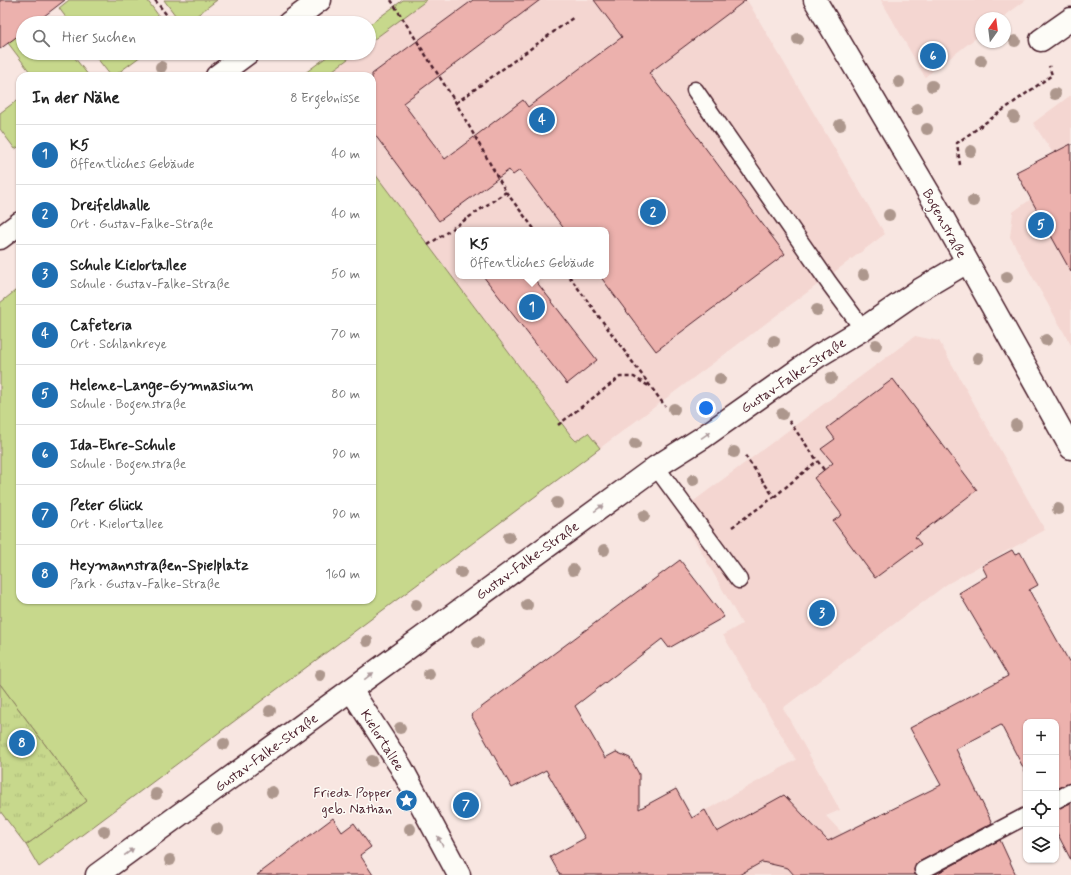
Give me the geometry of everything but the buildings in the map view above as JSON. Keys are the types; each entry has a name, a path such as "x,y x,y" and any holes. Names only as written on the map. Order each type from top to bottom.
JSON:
{"street":[{"path":"298,16 320,0"},
{"name":"Bogenstraße","path":"815,0 967,262 1071,448"},
{"path":"1041,40 1071,19"},
{"path":"222,72 239,60"},
{"path":"0,238 16,226"},
{"name":"Gustav-Falke-Straße","path":"97,875 656,466 702,438 818,356 918,291 967,262"},
{"name":"Kielortallee","path":"351,690 401,767 459,875"}],"lane":[{"path":"695,90 863,328"},
{"path":"656,466 739,580"},
{"path":"1059,798 1071,792"},
{"path":"923,870 1023,818"}],"path":[{"path":"155,0 168,16"},
{"path":"391,0 456,103 506,192 533,227"},
{"path":"456,103 574,17"},
{"path":"960,165 957,143 1052,75 1041,40"},
{"path":"428,245 506,192"},
{"path":"571,279 665,406"},
{"path":"558,425 620,377 634,377 652,388"},
{"path":"789,422 824,470"},
{"path":"744,454 774,497"},
{"path":"730,529 774,497 817,461"}],"shaded area":[{"path":"427,0 747,0 885,234 600,448 588,433 576,441 376,175 376,72 330,72 347,60 376,60 376,38"},
{"path":"881,0 1026,0 1010,12 975,12 975,39 925,77"},
{"path":"1071,95 1071,345 1010,237 1013,212 1031,199 1016,172 1053,153 1033,123"},
{"path":"915,336 939,341 1045,530 947,584 783,708 840,810 826,816 882,875 589,875 796,760 723,635 742,624 679,512"}],"green space":[{"path":"69,0 147,0 159,16 65,16 59,8"},
{"path":"164,0 217,0 196,16 176,16"},
{"path":"403,0 427,0 376,38 376,20"},
{"path":"16,37 16,54 8,43"},
{"path":"21,60 76,60 86,72 30,72"},
{"path":"98,60 136,60 119,72 108,72"},
{"path":"323,60 347,60 330,72 306,72"},
{"path":"16,101 15,149 0,129 0,113"},
{"path":"376,175 572,437 576,441 588,433 600,448 39,867 26,845 87,801 0,684 0,303 16,290 16,604 376,604"},
{"path":"0,684 87,801 26,845 0,811"}],"place":[{"name":"Ida-Ehre-Schule","path":"933,56"},
{"name":"Cafeteria","path":"542,120"},
{"name":"Dreifeldhalle","path":"653,212"},
{"name":"Helene-Lange-Gymnasium","path":"1041,225"},
{"name":"K5","path":"532,307"},
{"name":"Schule Kielortallee","path":"822,613"},
{"name":"Heymannstraßen-Spielplatz","path":"22,743"},
{"name":"Frieda Popper geb. Nathan","path":"407,800"},
{"name":"Peter Glück","path":"466,805"}]}
